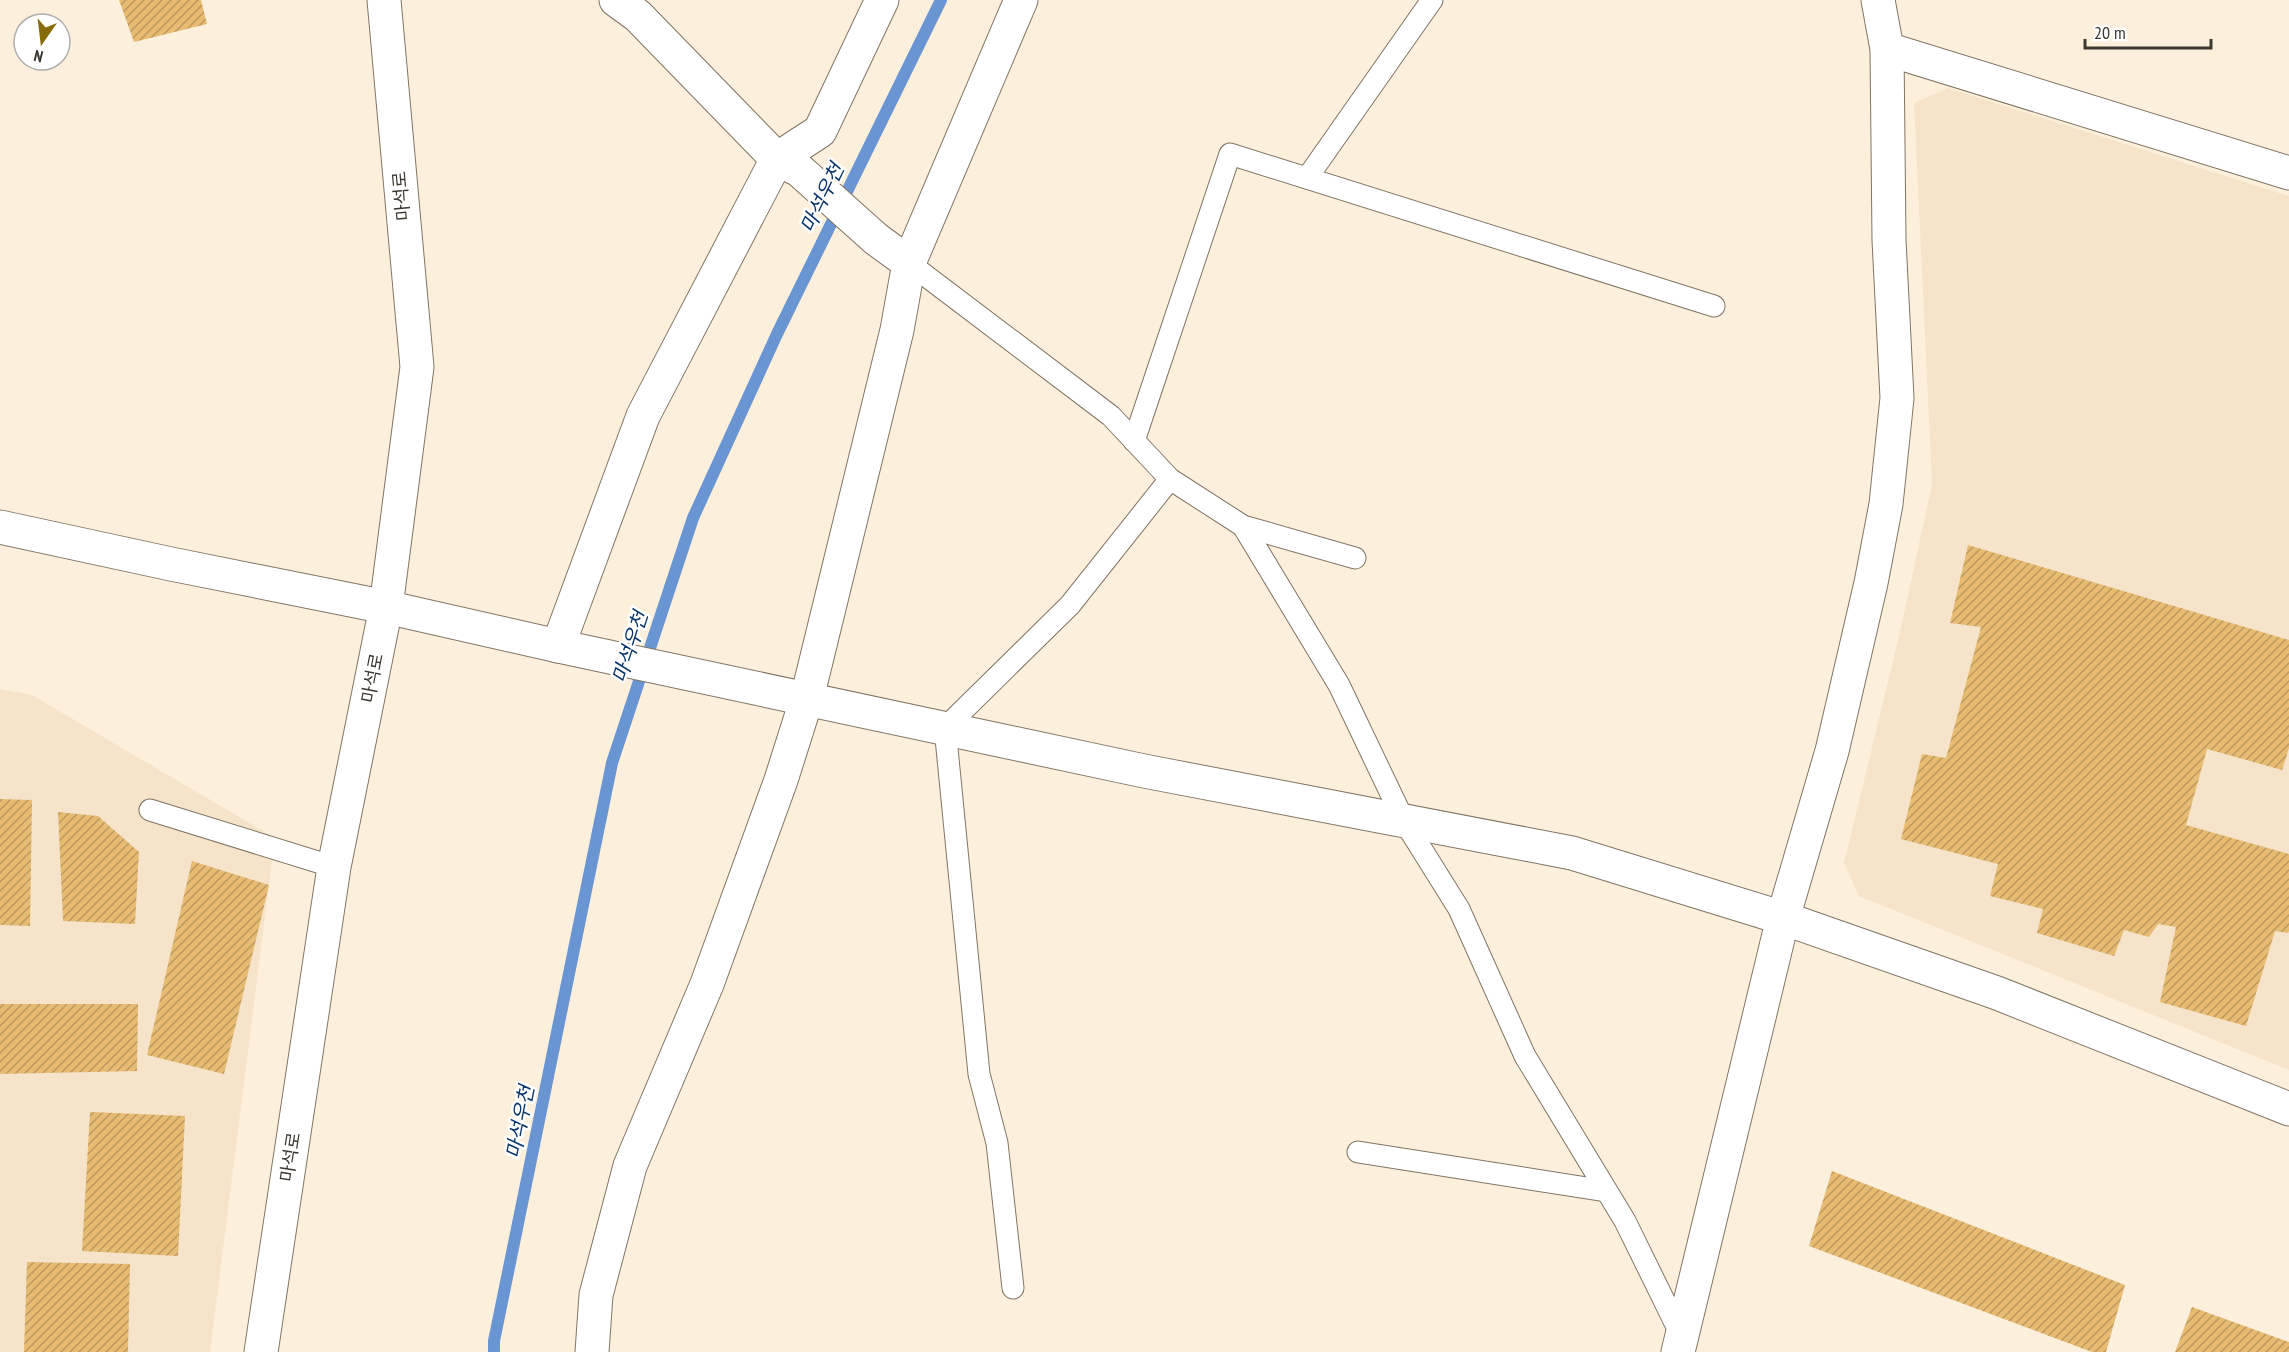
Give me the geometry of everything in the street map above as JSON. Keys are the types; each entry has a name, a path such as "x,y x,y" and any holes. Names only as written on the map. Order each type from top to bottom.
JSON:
{"street":[{"name":"마석로","path":"261,1352 334,867 386,607 417,367 384,0"},
{"path":"615,0 638,16 788,165 876,239 909,263"},
{"path":"558,646 643,416 788,165 820,130 882,0"},
{"path":"592,1352 596,1295 630,1166 707,984 781,780 807,698 897,330 909,263 1021,0"},
{"path":"1680,1344 1783,918 1832,751 1871,583 1886,504 1897,398 1889,240 1887,49 1878,0"},
{"path":"1887,49 2289,173"},
{"path":"0,527 386,607 1144,771 1572,853 1783,918 1997,993 2289,1109"}],"lane":[{"path":"1307,178 1432,0"},
{"path":"1134,441 1230,154 1714,306"},
{"path":"909,263 1111,416 1170,479 1243,526 1355,558"},
{"path":"1013,1288 997,1143 979,1074 945,728 1070,605 1170,479"},
{"path":"1243,526 1339,685 1404,820 1459,909 1525,1056 1625,1221 1680,1344"},
{"path":"150,810 334,867"},
{"path":"1358,1152 1606,1191"}],"shaded area":[{"path":"1948,88 2289,196 2289,1070 1859,896 1844,863 1900,632 1932,484 1914,103"},
{"path":"0,689 32,695 275,838 210,1352 0,1352"}],"building":[{"path":"119,0 201,0 207,24 134,42"},
{"path":"1968,545 2289,640 2289,748 2282,770 2207,749 2186,825 2289,854 2289,931 2288,933 2275,931 2246,1026 2160,1002 2176,927 2158,924 2149,937 2124,930 2114,956 2037,933 2043,909 1990,896 1998,864 1901,839 1922,754 1946,758 1981,627 1950,623"},
{"path":"0,799 32,800 30,926 0,925"},
{"path":"58,812 98,816 139,852 135,924 63,921"},
{"path":"192,861 269,885 224,1074 147,1055"},
{"path":"0,1004 138,1004 137,1071 0,1074"},
{"path":"90,1112 185,1116 178,1256 82,1251"},
{"path":"1832,1171 2125,1285 2106,1352 2092,1352 1809,1246"},
{"path":"27,1262 130,1264 128,1352 24,1352"},
{"path":"2192,1307 2289,1342 2289,1352 2175,1352"}],"waterway":[{"name":"마석우천","path":"494,1352 494,1341 612,763 693,518 777,334 941,0"}]}
